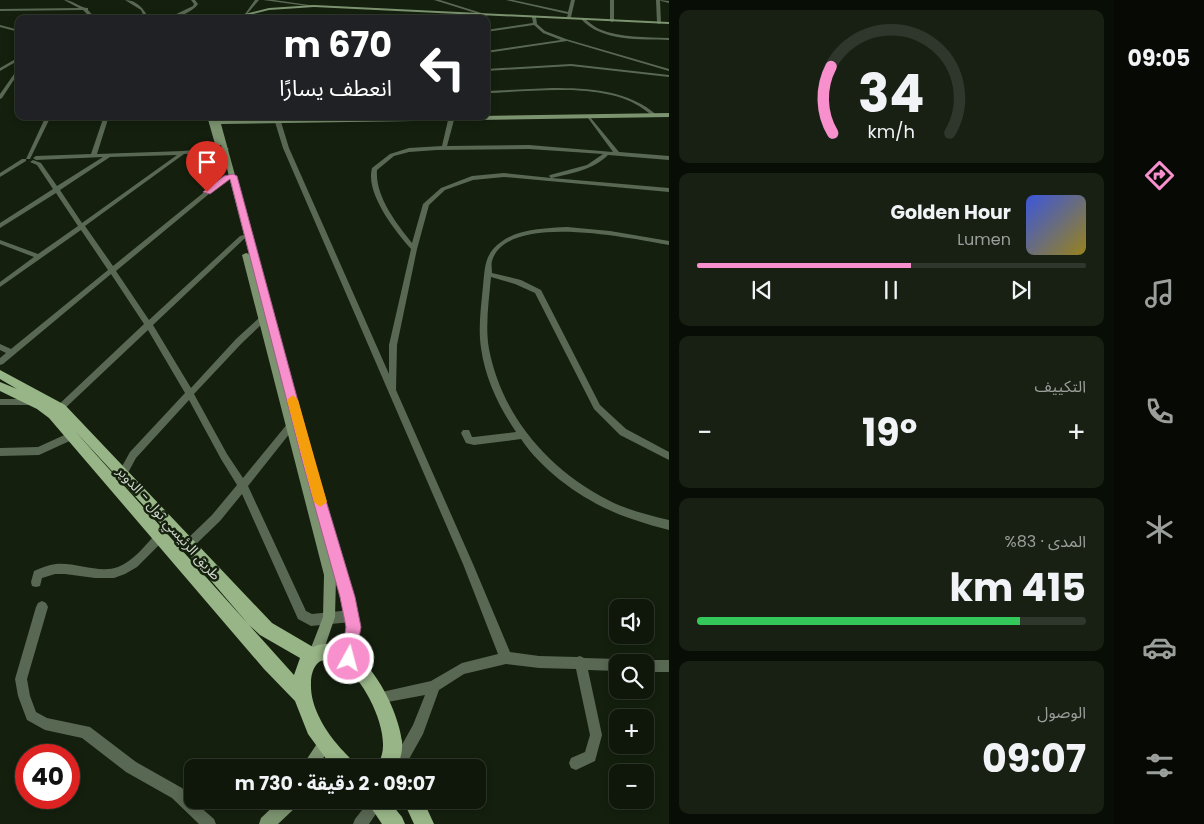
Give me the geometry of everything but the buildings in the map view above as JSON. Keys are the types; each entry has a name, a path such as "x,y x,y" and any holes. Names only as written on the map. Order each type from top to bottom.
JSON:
{"main road":[{"name":"طريق الرئيسي تول - الدوير","path":"0,374 57,411 122,474 189,544 242,606 266,629 315,654"},
{"name":"طريق الرئيسي تول - الدوير","path":"0,386 57,411 71,436 303,697"},
{"path":"230,617 242,606"},
{"path":"335,759 311,720 303,697 302,679 304,670 315,654 332,651 349,659 364,674 387,720 394,759"},
{"path":"383,809 395,824"},
{"path":"417,809 424,824"}],"street":[{"path":"66,0 85,9"},
{"path":"72,0 91,15"},
{"path":"127,0 142,9 144,15"},
{"path":"177,15 194,7 196,4 193,0"},
{"path":"246,13 256,0"},
{"path":"265,0 314,6 486,15"},
{"path":"436,0 486,15"},
{"path":"508,0 569,13"},
{"path":"568,19 573,0"},
{"path":"612,0 612,21"},
{"path":"658,0 658,23"},
{"path":"662,0 669,2"},
{"path":"239,15 278,8 314,6"},
{"path":"0,10 85,9"},
{"path":"462,15 466,14"},
{"path":"490,15 669,23"},
{"path":"534,17 535,24 544,32 669,70"},
{"path":"584,19 594,28 616,35 669,39"},
{"path":"490,30 535,24"},
{"path":"0,26 15,30"},
{"path":"490,51 568,40"},
{"path":"0,70 15,61"},
{"path":"490,70 571,65 669,76"},
{"path":"0,98 15,74"},
{"path":"490,92 599,91 634,100 656,116"},
{"path":"490,118 590,118 669,115"},
{"path":"590,118 617,153"},
{"path":"31,160 47,120"},
{"path":"31,160 51,120"},
{"path":"93,157 106,120"},
{"path":"387,120 392,121"},
{"path":"349,659 353,627 351,616 321,523 215,121 412,120"},
{"path":"444,148 452,120"},
{"path":"278,122 286,148 468,564 506,658"},
{"path":"414,249 373,182 373,172 392,155 409,150 529,147 669,158"},
{"path":"0,176 31,160 183,154 223,150"},
{"path":"544,178 590,166 607,153"},
{"path":"0,286 183,154"},
{"path":"0,226 108,157"},
{"path":"31,160 39,164 83,226 149,326 191,395 231,469 243,486 302,615 311,620 351,616"},
{"path":"393,391 393,345 414,249 426,204 442,189 461,181 485,176 544,178 669,190"},
{"path":"0,362 230,177"},
{"path":"669,243 575,230 538,230 508,239 500,245 489,261 485,347 495,384 523,435 534,450 561,476 593,498 639,519 669,525"},
{"path":"57,411 245,237"},
{"path":"0,242 39,257"},
{"path":"489,274 518,282 538,292 597,406 623,432 669,456"},
{"path":"116,488 122,474 144,442 191,395 239,341 266,320"},
{"path":"0,347 12,352"},
{"path":"0,402 33,402"},
{"path":"189,544 216,518 295,424"},
{"path":"466,433 470,440 474,441 523,435"},
{"path":"0,452 39,451 71,436"},
{"path":"315,654 329,617 330,575 321,523"},
{"path":"36,582 38,575 52,570 115,573 133,563 160,537"},
{"path":"42,607 21,679 24,696 31,716 46,724 85,732 131,767 177,794 209,824"},
{"path":"377,698 406,694 434,686 462,669 506,658 539,662 609,664"},
{"path":"576,763 590,756 596,735 580,662"},
{"path":"654,666 669,666"},
{"path":"398,759 418,729 434,686"},
{"path":"314,759 325,744"},
{"path":"267,824 281,809"},
{"path":"360,824 370,809"}],"slow traffic":[{"path":"293,400 320,502"}],"route":[{"path":"207,192 226,178 233,176 309,464 348,597 353,627 349,659"}]}
